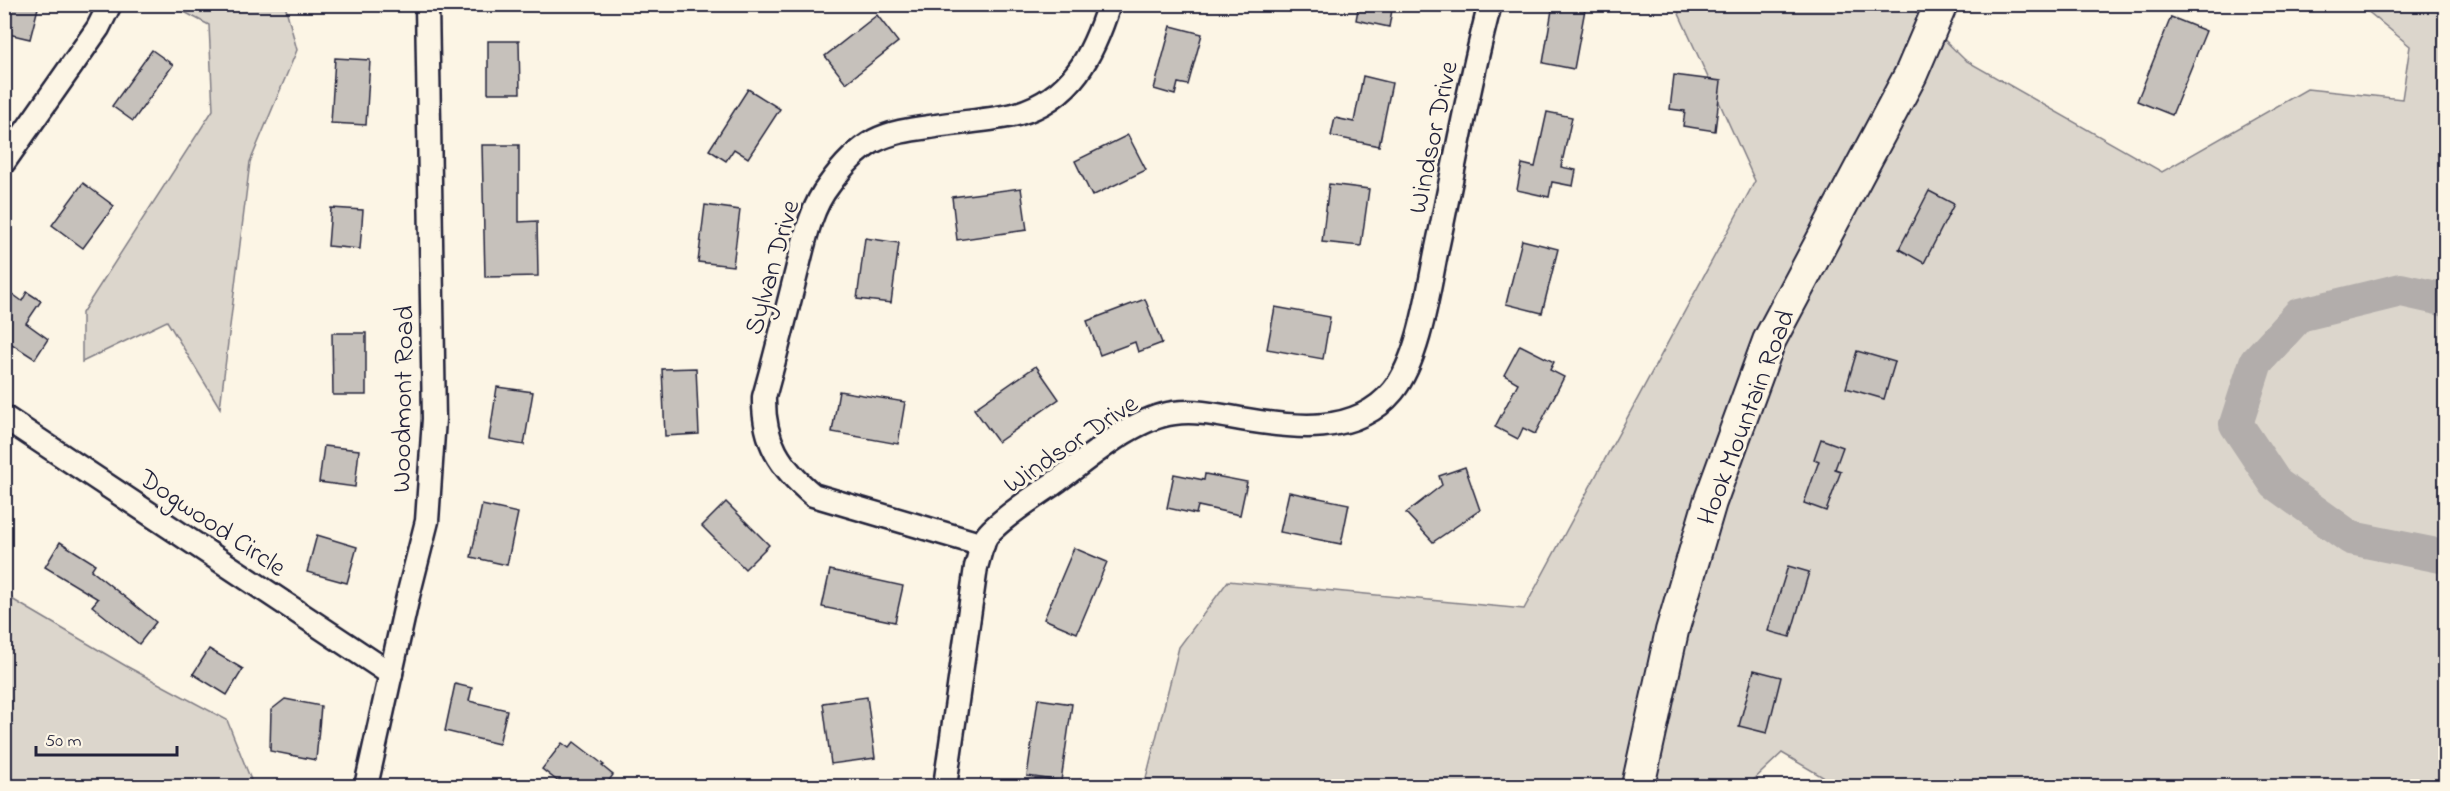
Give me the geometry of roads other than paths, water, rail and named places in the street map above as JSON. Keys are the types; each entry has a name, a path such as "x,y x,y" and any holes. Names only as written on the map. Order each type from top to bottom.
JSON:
{"street":[{"path":"4,162 98,28 110,4"},
{"name":"Woodmont Road","path":"366,786 427,521 432,484 434,418 427,4"},
{"name":"Sylvan Drive","path":"983,545 813,495 795,479 779,459 765,423 764,397 807,233 821,197 849,160 873,141 898,131 1017,114 1040,104 1077,75 1099,36 1109,4"},
{"name":"Windsor Drive","path":"945,786 976,567 986,537 1022,506 1115,439 1147,421 1172,413 1200,411 1242,420 1329,426 1351,421 1368,413 1393,391 1409,364 1424,313 1490,4"},
{"name":"Hook Mountain Road","path":"1638,786 1672,631 1710,502 1764,351 1911,74 1941,4"},
{"name":"Dogwood Circle","path":"4,417 392,674"}],"waterway":[{"path":"2446,300 2401,290 2299,315 2256,362 2236,424 2276,484 2351,538 2446,557"}]}
